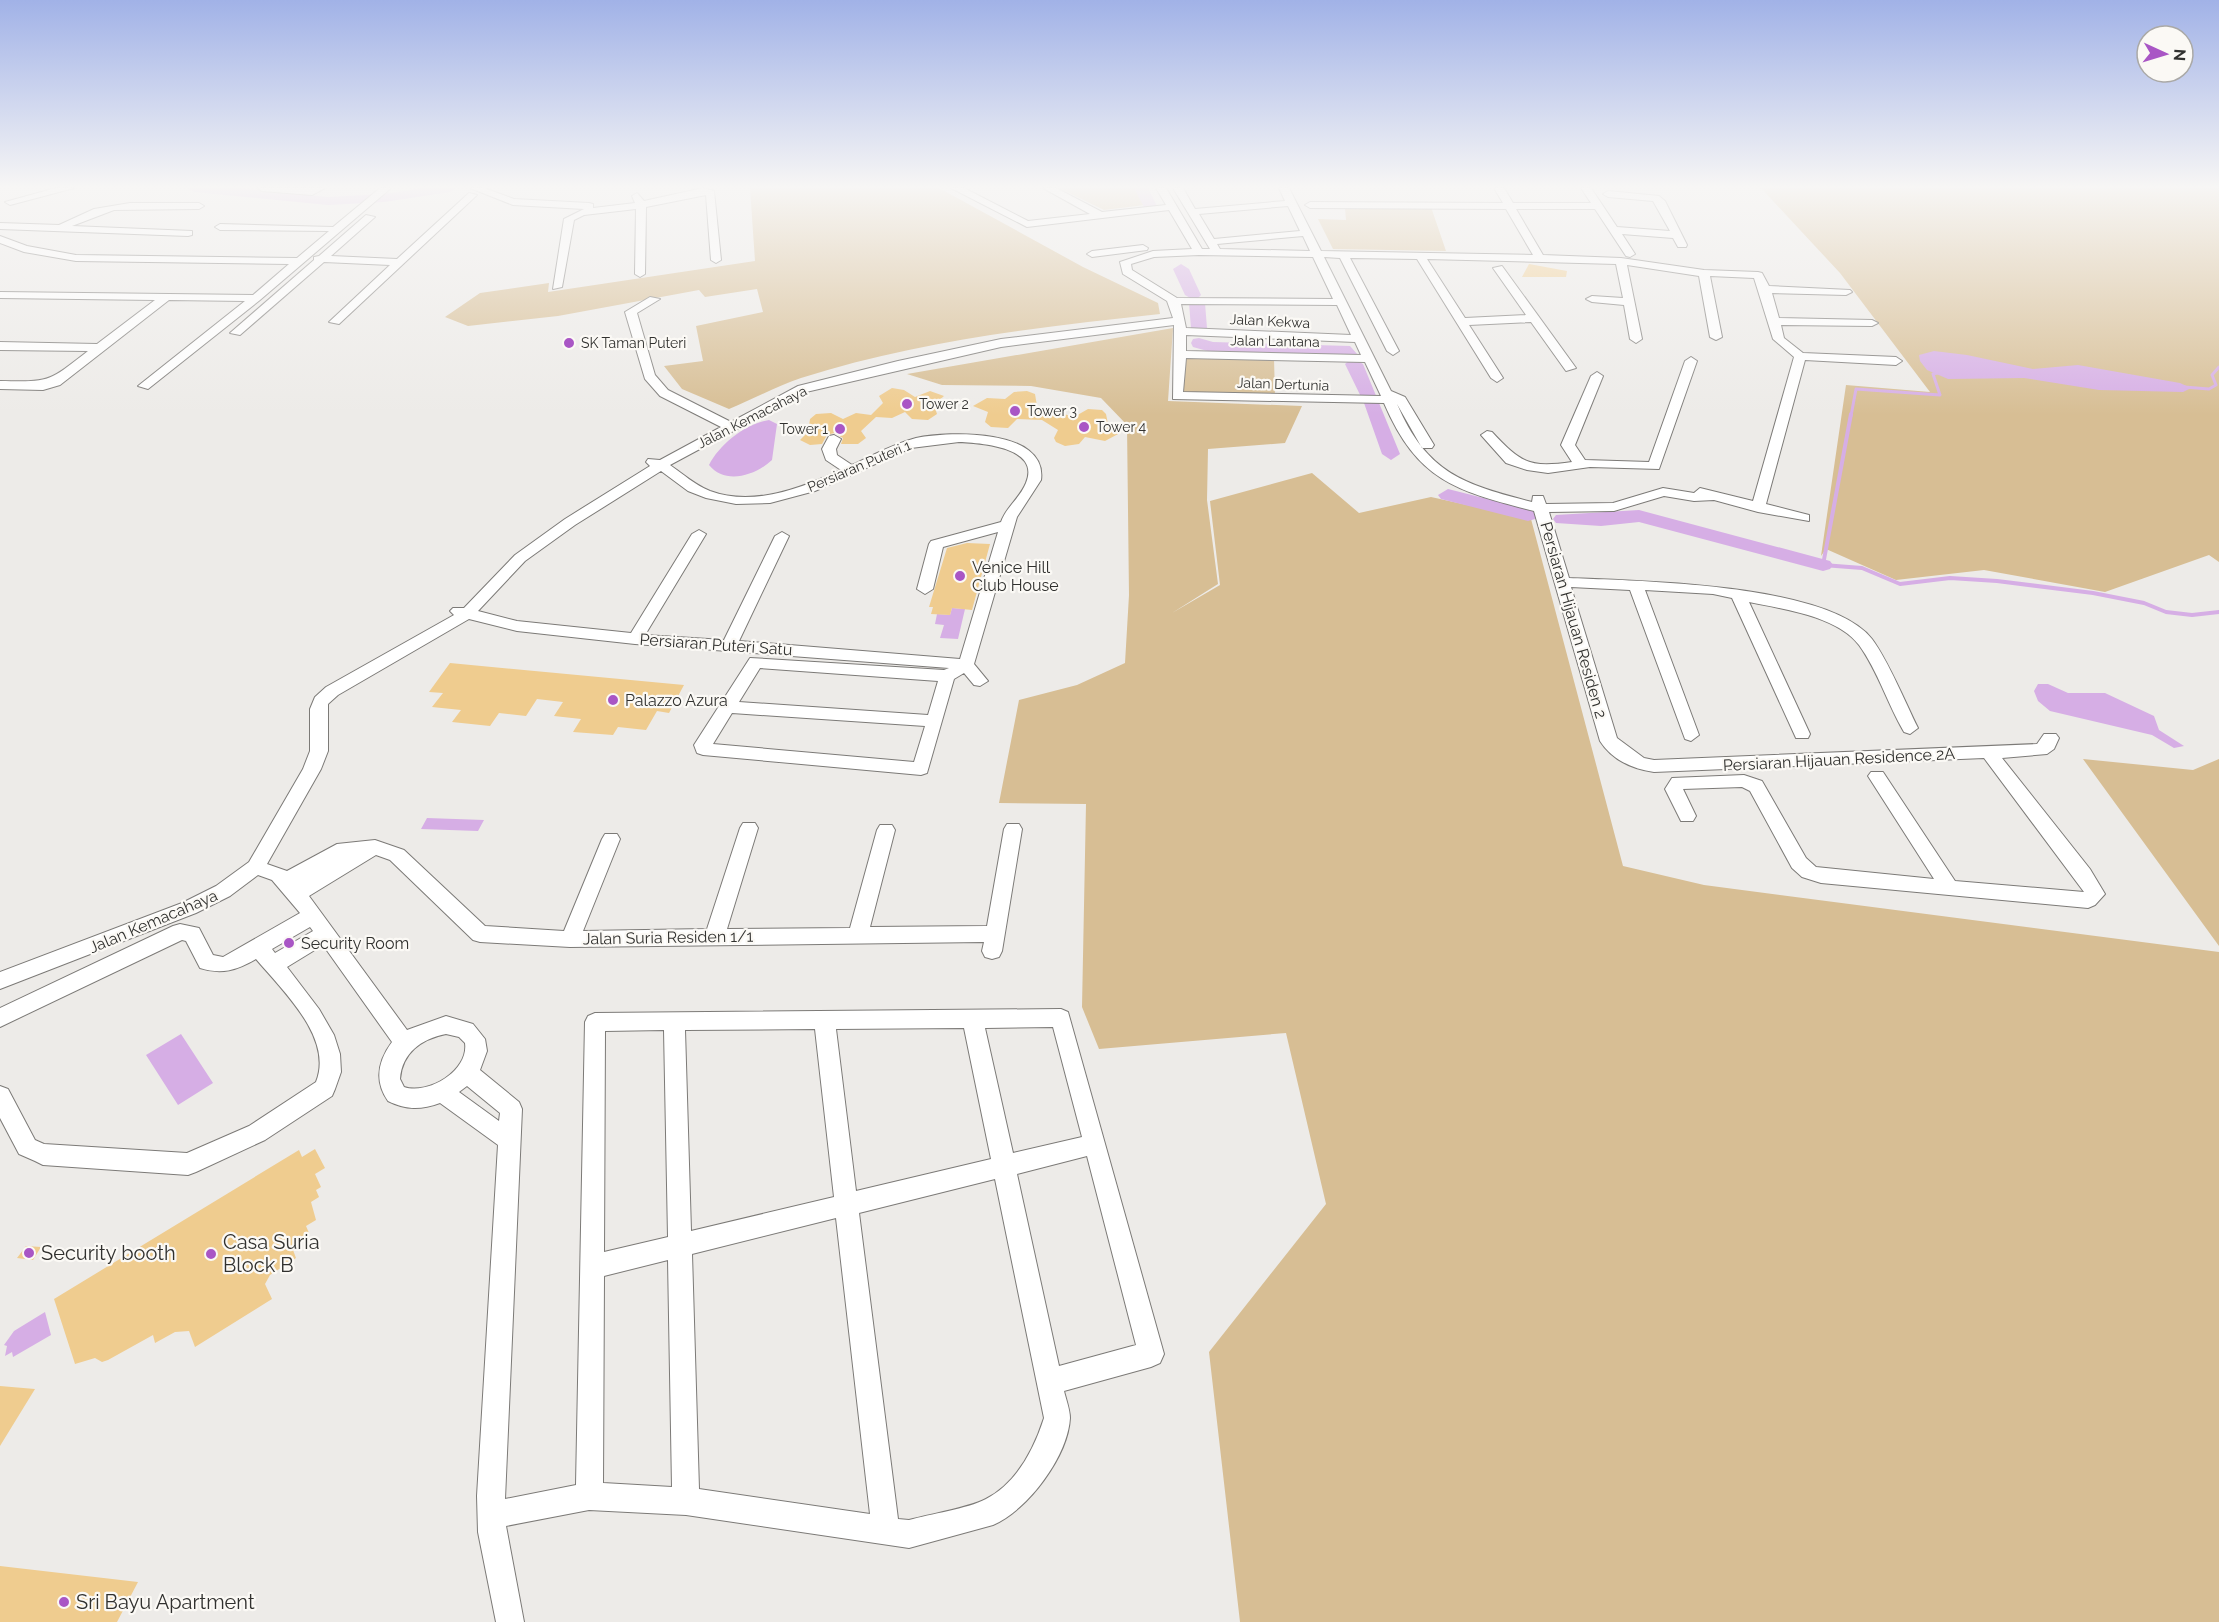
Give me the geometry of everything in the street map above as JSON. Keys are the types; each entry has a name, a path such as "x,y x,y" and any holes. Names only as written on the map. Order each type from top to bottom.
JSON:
{"street":[{"path":"144,386 293,264"},
{"path":"236,333 317,264"},
{"path":"335,322 398,264"},
{"path":"557,287 561,264"},
{"path":"640,264 640,274"},
{"path":"1125,264 1126,272"},
{"path":"1126,272 1164,264 1261,265"},
{"path":"1318,264 1392,398 1416,429 1425,453 1463,486 1493,497 1539,504 1614,507 1662,490 1694,497 1712,495 1804,518"},
{"path":"1348,264 1393,351"},
{"path":"1425,264 1497,378"},
{"path":"1625,264 1628,302 1636,339"},
{"path":"1655,264 1704,273 1758,275 1765,289 1779,339 1800,356 1896,361"},
{"path":"1498,268 1570,368"},
{"path":"1126,272 1173,301 1340,302"},
{"path":"1704,273 1716,337"},
{"path":"1765,289 1846,292"},
{"path":"1,301 16,295 252,298"},
{"path":"0,385 43,386 56,382 166,297"},
{"path":"654,299 631,312 649,376 664,393 726,425"},
{"path":"1592,299 1628,302"},
{"path":"1,301 156,305"},
{"path":"1173,301 1179,323 1179,354"},
{"path":"1462,322 1534,318"},
{"path":"1774,321 1872,323"},
{"name":"Jalan Kemacahaya","path":"726,425 802,389 898,364 1001,343 1179,323"},
{"name":"Jalan Kemacahaya","path":"0,981 189,908 224,891 256,867 319,751 318,710 321,701 332,691 458,616 520,558 656,463 794,386 847,368 997,336 1080,325 1179,323"},
{"name":"Jalan Kekwa","path":"1179,323 1359,339"},
{"path":"0,346 100,348"},
{"name":"Jalan Lantana","path":"1179,354 1369,359"},
{"name":"Jalan Dertunia","path":"1179,354 1177,396 1392,398"},
{"path":"1758,508 1800,356"},
{"path":"1487,435 1511,460 1527,466 1548,469 1582,464 1654,466 1691,361"},
{"path":"1582,464 1571,453 1568,445 1597,376"},
{"name":"Persiaran Puteri 1","path":"656,463 700,492 724,498 748,500 774,498 810,489 924,440 970,438 1011,445 1022,451 1032,462 1035,475 1030,488 1011,514 966,665"},
{"path":"834,439 830,449 831,457 852,471"},
{"path":"1644,467 1662,490"},
{"name":"Persiaran Hijauan Residen 2","path":"1539,504 1609,741 1623,754"},
{"path":"925,589 936,544 1008,525"},
{"path":"635,639 699,534"},
{"path":"729,645 782,536"},
{"path":"1563,582 1713,589 1818,612 1851,629 1865,641 1910,728"},
{"path":"1636,586 1690,735"},
{"path":"1738,594 1802,734"},
{"name":"Persiaran Puteri Satu","path":"458,616 517,626 635,639 934,660 966,665"},
{"path":"947,676 921,769 703,749 703,745 752,665 761,661 947,676 966,665 980,681"},
{"path":"727,707 935,721"},
{"name":"Persiaran Hijauan Residence 2A","path":"1623,754 1640,764 1654,766 2041,750 2048,745 2050,738"},
{"path":"1687,816 1674,789 1678,783 1744,781 1756,786 1799,863 1809,872 1821,876 2088,900 2095,894 2083,874 1988,752"},
{"path":"1877,776 1950,888"},
{"path":"715,936 749,828"},
{"name":"Jalan Suria Residen 1/1","path":"292,888 375,847 396,855 480,934 570,939 858,935 993,942 1013,829"},
{"path":"858,935 886,830"},
{"path":"570,939 611,839"},
{"path":"256,867 279,875 292,888 327,932 405,1042"},
{"path":"266,957 314,915"},
{"path":"0,1018 180,932 192,934 207,962 224,965 266,957 327,932"},
{"path":"0,1096 27,1147 43,1154 188,1164 257,1133 324,1089 331,1078 333,1066 320,1026 266,957"},
{"path":"589,1496 594,1022 1061,1018 1151,1354 1049,1382"},
{"path":"492,1515 589,1496 686,1501 909,1534 993,1511 1024,1485 1045,1456 1057,1418 974,1019"},
{"path":"824,1020 886,1531"},
{"path":"674,1021 686,1501"},
{"path":"446,1026 468,1031 475,1039 477,1050 468,1073 443,1093 413,1100 400,1096 392,1089 388,1078 389,1066 405,1042 432,1028 446,1026"},
{"path":"468,1073 511,1109 492,1515 492,1532 510,1622"},
{"path":"443,1093 510,1141"},
{"path":"591,1267 1095,1144"}],"shaded area":[{"path":"737,264 1077,264 1158,303 1160,314 1024,330 889,354 801,378 729,409 682,389 664,366 703,361 696,326 763,312 757,289 705,297 699,290 558,316 468,326 445,317 480,293 549,283 548,292"},
{"path":"1831,264 2219,264 2219,562 2209,555 2105,592 1984,570 1896,580 1826,549 1821,556 1846,385 1930,392"},
{"path":"1173,328 1168,401 1302,406 1285,443 1208,449 1207,500 1218,584 1172,613 1220,585 1210,501 1312,473 1359,513 1431,497 1531,519 1623,866 1704,885 2219,952 2219,1622 1240,1622 1209,1352 1326,1204 1286,1033 1099,1049 1082,1007 1086,804 999,803 1019,700 1077,685 1125,663 1129,595 1127,425 1101,398 1031,386 942,385 907,374"},
{"path":"1934,351 1967,355 2033,369 2078,365 2180,383 2191,388 2183,392 2099,390 2024,378 1948,379 1927,370 1920,361 1919,355"},
{"path":"1182,356 1274,358 1275,397 1180,395"},
{"path":"769,420 777,424 772,460 765,466 749,474 731,476 723,475 709,465 726,443 742,430"},
{"path":"952,608 965,609 958,639 940,638 944,625 935,624 937,614 950,615"},
{"path":"2038,684 2048,684 2068,693 2105,693 2154,716 2159,730 2184,746 2174,748 2152,735 2050,711 2038,701 2034,691"},
{"path":"2083,759 2193,770 2219,759 2219,946"},
{"path":"427,818 484,820 478,831 421,829"},
{"path":"181,1034 213,1083 178,1105 146,1055"},
{"path":"45,1312 51,1335 13,1357 12,1352 5,1356 7,1346 4,1345 14,1331"}],"building":[{"path":"1529,264 1567,271 1566,277 1522,277"},
{"path":"892,388 904,390 915,397 930,391 944,396 934,405 937,414 928,420 912,419 905,412 892,418 876,417 861,431 866,438 858,444 841,444 843,438 834,433 827,435 822,444 810,445 800,440 808,432 810,419 816,414 831,413 843,419 856,413 871,415 883,403 879,396"},
{"path":"1027,391 1035,394 1037,406 1049,415 1064,414 1074,417 1088,409 1102,410 1106,414 1108,424 1120,433 1105,441 1085,437 1079,444 1065,446 1056,442 1054,438 1058,430 1042,420 1017,419 1008,428 991,427 985,422 988,412 973,406 987,398 1005,399 1014,392"},
{"name":"Venice Hill Club House","path":"967,543 990,544 972,610 952,608 950,615 931,614 933,607 929,607 947,548"},
{"name":"Palazzo Azura","path":"450,663 684,685 669,713 657,711 646,730 618,727 613,735 573,732 581,719 554,716 563,702 537,699 526,716 499,713 490,726 452,722 461,710 432,707 443,693 429,692"},
{"name":"Casa Suria Block B","path":"315,1149 325,1168 315,1174 321,1187 316,1190 319,1197 311,1202 316,1220 306,1226 309,1233 297,1241 300,1246 293,1250 296,1258 270,1275 265,1284 272,1299 195,1347 189,1331 175,1332 155,1343 153,1335 108,1360 102,1362 95,1358 75,1364 54,1299 299,1150 302,1157"},
{"name":"Security booth","path":"26,1246 41,1247 33,1260 17,1258"},
{"path":"0,1386 35,1389 0,1446"},
{"name":"Sri Bayu Apartment","path":"0,1566 138,1582 117,1622 0,1622"}],"waterway":[{"path":"1181,269 1193,295"},
{"path":"1197,303 1199,328"},
{"path":"1199,343 1211,347 1344,350 1350,355"},
{"path":"1354,364 1369,399"},
{"path":"2184,387 2209,389 2216,385 2212,375 2219,367"},
{"path":"1851,416 1856,389 1940,395 1933,374 1937,373"},
{"path":"1371,405 1391,454"},
{"path":"1851,414 1823,565 1862,568 1900,584 1950,578 1997,581 2093,593 2144,603 2166,612 2192,615 2219,612"},
{"path":"1448,495 1528,515"},
{"path":"1563,519 1601,520 1639,516 1823,565"}],"place":[{"name":"SK Taman Puteri","path":"569,343"},
{"name":"Tower 2","path":"907,404"},
{"name":"Tower 3","path":"1015,411"},
{"name":"Tower 4","path":"1084,427"},
{"name":"Tower 1","path":"840,429"},
{"name":"Venice Hill Club House","path":"960,576"},
{"name":"Palazzo Azura","path":"613,700"},
{"name":"Security Room","path":"289,943"},
{"name":"Security booth","path":"29,1253"},
{"name":"Casa Suria Block B","path":"211,1254"},
{"name":"Sri Bayu Apartment","path":"64,1602"}]}
